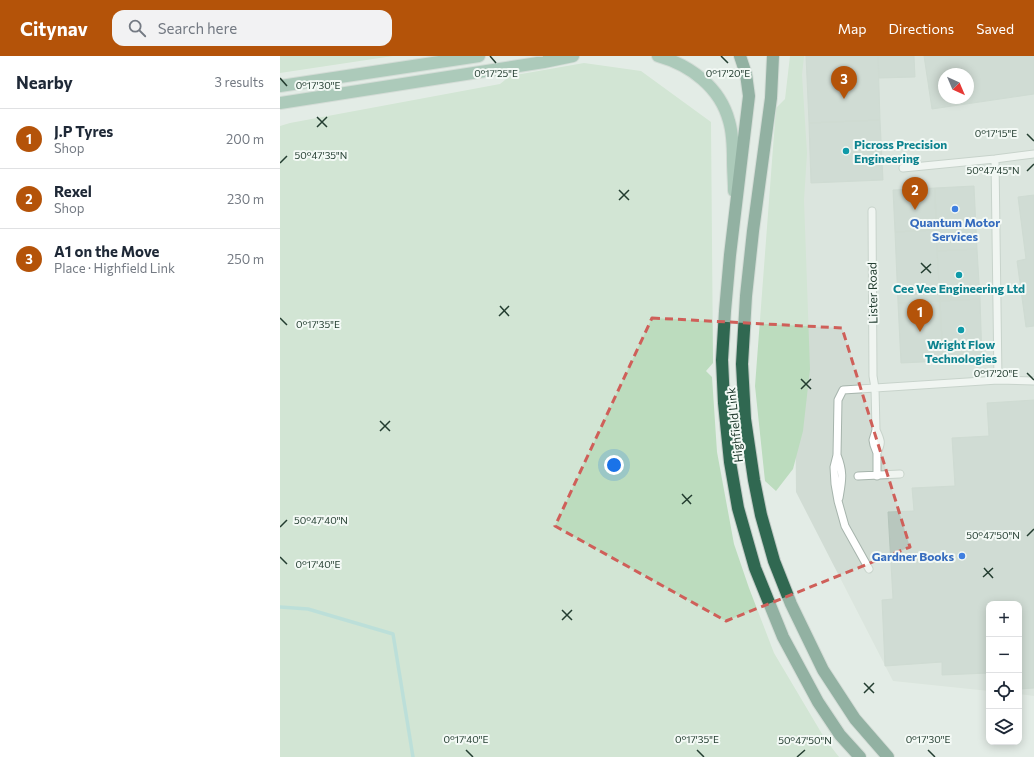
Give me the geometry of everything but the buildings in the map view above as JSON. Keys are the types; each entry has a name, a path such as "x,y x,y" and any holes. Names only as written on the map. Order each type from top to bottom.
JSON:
{"highway":[{"name":"Highfield Link","path":"740,56 746,74 749,96 735,208 722,360 724,403 730,462 738,508 755,568 783,638 818,702 840,735 860,757"},
{"name":"Highfield Link","path":"774,56 771,98 753,231 742,364 745,419 754,480 761,515 774,561 791,604 823,670 855,719 888,757"}],"main road":[{"path":"280,86 479,56"},
{"path":"280,103 544,62 573,56"},
{"path":"658,56 688,68 705,81 721,101 730,121 733,141 735,208"}],"lane":[{"path":"903,168 1034,154"},
{"path":"995,159 998,380"},
{"name":"Lister Road","path":"872,211 876,430 873,440 877,453 877,476"},
{"path":"869,568 845,526 838,501 842,482 842,467 837,455 838,400 843,390 998,380 1034,381"},
{"path":"858,476 900,474"}],"highlighted area":[{"path":"652,318 842,328 910,547 726,621 555,526"}],"shaded area":[{"path":"792,56 1034,56 1034,696 1022,694 1022,601 986,601 986,691 893,681 796,492"}],"green space":[{"path":"280,56 393,56 280,73"},
{"path":"790,56 804,56 802,75 807,153 804,200 810,369 803,431 793,469 776,491 765,481 755,386 776,108 785,99"},
{"path":"584,63 641,71 711,122 713,363 706,371 712,377 717,452 734,544 774,653 825,739 839,757 280,757 280,126 500,84 510,76"}],"waterway":[{"path":"280,607 308,609 393,634 413,757"}],"place":[{"name":"A1 on the Move","path":"844,99"},
{"name":"Picross Precision Engineering","path":"846,151"},
{"name":"Quantum Motor Services","path":"955,209"},
{"name":"Rexel","path":"915,210"},
{"name":"Cee Vee Engineering Ltd","path":"959,275"},
{"name":"Wright Flow Technologies","path":"961,330"},
{"name":"J.P Tyres","path":"920,332"},
{"name":"Gardner Books","path":"962,556"}]}
